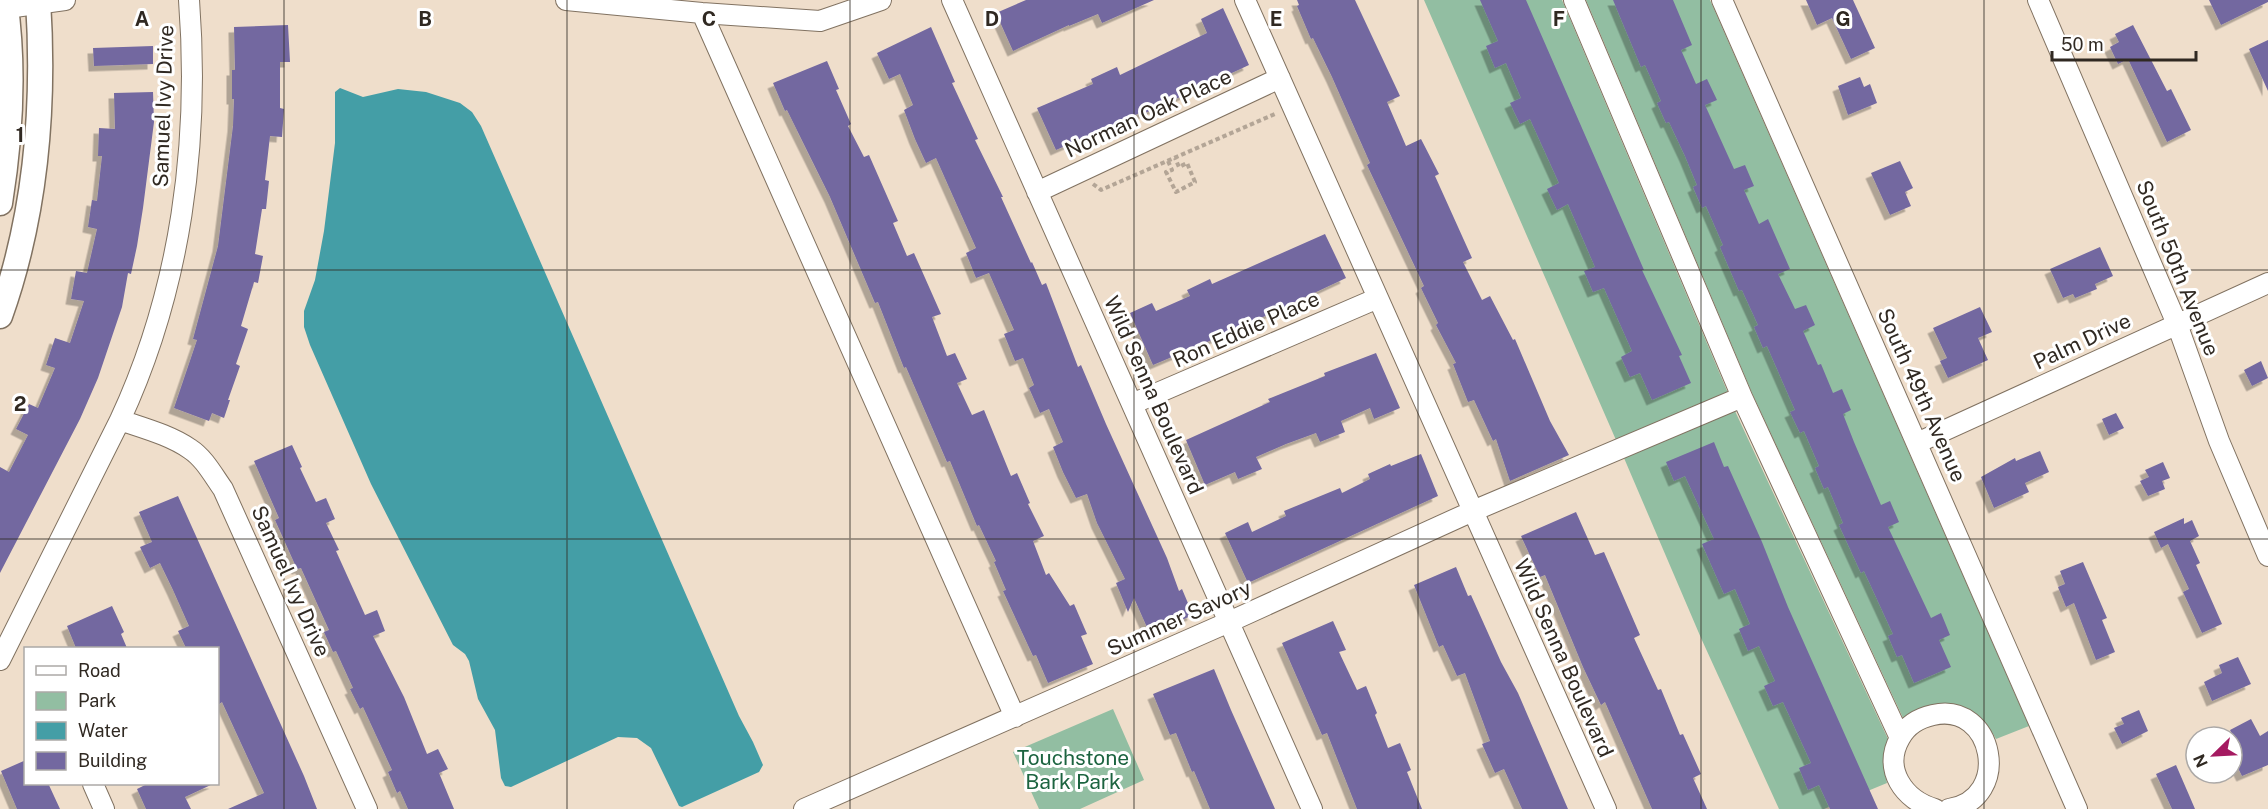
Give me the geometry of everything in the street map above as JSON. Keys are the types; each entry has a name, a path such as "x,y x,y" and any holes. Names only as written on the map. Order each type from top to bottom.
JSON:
{"street":[{"path":"0,203 10,124 12,62 4,6 65,0"},
{"name":"Samuel Ivy Drive","path":"0,660 18,647 120,420 147,356 168,284 177,246 188,169 192,67 189,0"},
{"path":"566,0 820,21 881,0"},
{"name":"Wild Senna Boulevard","path":"952,0 1312,809"},
{"name":"Wild Senna Boulevard","path":"1245,0 1605,809"},
{"path":"1574,0 1742,397 1900,738"},
{"name":"South 49th Avenue","path":"1722,0 2078,809"},
{"name":"South 50th Avenue","path":"2038,0 2177,324 2219,441 2268,556"},
{"path":"0,316 22,241 36,162 40,106 38,2"},
{"path":"702,13 1015,717"},
{"name":"Norman Oak Place","path":"1037,192 1280,78"},
{"name":"Palm Drive","path":"1917,443 2268,283"},
{"name":"Ron Eddie Place","path":"1132,404 1378,298"},
{"name":"Summer Savory","path":"804,809 1229,622 1473,511 1742,397"},
{"name":"Samuel Ivy Drive","path":"120,420 163,435 191,449 208,467 223,489 367,809"},
{"path":"1935,809 1921,805 1908,796 1899,783 1894,769 1894,753 1900,738 1910,726 1923,717 1939,714 1955,715 1969,722 1981,734 1988,748 1990,764 1986,780 1978,793 1966,803 1949,809"},
{"path":"94,785 104,809"}],"path":[{"path":"1093,184 1101,190 1277,113"},
{"path":"1168,161 1172,171 1166,172 1176,192 1195,182 1187,163 1179,167 1174,158"}],"green space":[{"path":"1424,0 1562,0 1728,393 1616,440"},
{"path":"1586,0 1710,0 2029,726 1996,739 1977,715 1955,705 1943,704 1930,706 1903,718 1752,393"},
{"path":"1735,411 1888,739 1884,761 1887,783 1824,809 1779,809 1701,638 1624,458"},
{"name":"Touchstone Bark Park","path":"1113,709 1144,780 1080,809 1039,809 1013,752"}],"water":[{"path":"340,88 363,97 398,89 426,92 460,103 472,112 481,126 739,716 763,765 759,772 682,807 679,806 651,748 637,738 618,737 511,787 505,786 501,778 495,730 478,699 469,661 465,654 453,645 371,484 304,327 304,311 315,280 324,231 335,143 335,92"}],"building":[{"path":"1026,0 1154,0 1102,23 1098,14 1013,51 996,13"},
{"path":"1297,0 1355,0 1400,96 1387,102 1406,146 1421,139 1439,174 1435,176 1472,258 1463,262 1482,300 1490,296 1513,340 1515,339 1550,421 1569,455 1510,481 1496,439 1493,441 1474,400 1468,402 1453,364 1456,363 1436,325 1438,323 1421,288 1424,286 1367,165 1370,163 1332,77 1313,38 1311,39 1297,6 1299,5"},
{"path":"1480,0 1526,0 1644,270 1642,270 1682,355 1679,356 1691,383 1652,400 1640,373 1630,377 1621,357 1632,351 1604,288 1593,292 1584,271 1595,267 1568,204 1557,210 1547,189 1559,183 1530,119 1520,124 1510,103 1521,98 1506,63 1495,68 1486,46 1498,41"},
{"path":"1613,0 1673,0 1692,45 1681,50 1696,84 1707,79 1717,100 1705,105 1734,169 1745,165 1754,186 1744,190 1759,224 1768,219 1790,269 1778,274 1795,309 1806,305 1815,325 1803,331 1818,365 1821,364 1833,393 1842,389 1851,410 1843,414 1881,505 1890,501 1899,522 1888,527 1931,618 1941,613 1950,635 1939,640 1951,667 1914,683 1902,655 1897,657 1888,636 1893,634 1864,571 1861,573 1839,525 1843,523 1828,487 1824,489 1815,468 1819,466 1804,431 1800,433 1790,412 1795,410 1767,346 1763,348 1754,327 1758,325 1742,290 1739,291 1706,206 1702,208 1693,187 1697,185 1685,156 1669,122 1666,123 1657,103 1661,101 1645,65 1641,67"},
{"path":"1806,0 1853,0 1875,48 1851,59 1832,18 1817,25"},
{"path":"2209,0 2268,0 2268,2 2221,25"},
{"path":"1223,8 1249,65 1143,114 1142,112 1056,150 1037,108 1093,84 1091,79 1117,67 1120,75 1207,33 1201,19"},
{"path":"288,25 290,62 280,62 280,108 284,109 282,137 270,136 265,180 269,181 266,209 262,209 255,254 263,256 258,283 254,282 241,326 248,329 236,364 240,366 224,418 212,413 209,421 174,408 197,340 193,339 218,246 233,126 234,27"},
{"path":"2133,25 2167,91 2171,89 2191,130 2167,142 2128,59 2118,64 2110,47 2119,42 2115,34"},
{"path":"931,27 955,82 952,83 978,139 975,140 1003,197 1001,197 1031,263 1042,285 1046,283 1078,367 1081,365 1167,558 1179,591 1182,589 1193,615 1150,634 1134,598 1128,612 1116,583 1125,579 1097,523 1087,494 1076,498 1063,472 1053,447 1063,442 1049,409 1040,413 1029,388 1034,385 1023,358 1015,361 1004,334 1014,330 989,273 976,278 966,253 976,248 936,158 926,163 915,139 904,110 913,105 900,74 889,79 877,53"},
{"path":"2268,40 2268,91 2249,49"},
{"path":"153,46 153,64 94,66 93,48"},
{"path":"827,61 839,89 836,90 851,124 848,126 864,157 869,155 898,221 893,223 907,256 914,253 941,314 932,317 947,356 955,353 967,379 957,383 972,415 984,410 1011,476 1017,473 1030,503 1028,504 1044,536 1033,541 1046,575 1049,573 1070,606 1074,604 1087,634 1081,636 1093,664 1048,683 1003,591 1006,590 994,562 996,561 979,525 977,526 950,461 947,462 906,367 904,368 878,302 875,303 830,197 773,83"},
{"path":"1860,77 1864,87 1870,84 1877,103 1848,115 1838,86"},
{"path":"153,92 154,122 143,208 137,246 131,274 128,273 122,307 98,378 80,419 0,573 0,467 9,472 28,435 16,429 29,404 38,408 55,368 46,365 55,338 70,343 84,301 71,299 76,271 87,273 97,229 88,227 92,200 97,201 102,156 98,156 99,128 115,129 114,93"},
{"path":"1900,161 1913,188 1905,192 1911,206 1890,215 1871,173"},
{"path":"1325,234 1346,278 1233,331 1153,365 1130,313 1152,303 1156,311 1190,296 1187,290 1210,279 1212,284"},
{"path":"2100,247 2113,276 2095,284 2097,289 2075,298 2073,294 2063,298 2050,269"},
{"path":"1980,307 1992,332 1978,338 1988,360 1948,378 1940,361 1947,358 1933,328"},
{"path":"1376,353 1400,408 1374,419 1370,408 1341,421 1345,432 1320,442 1316,433 1286,444 1256,457 1262,469 1238,479 1235,472 1205,485 1186,440 1270,402 1268,399 1325,376 1324,373"},
{"path":"2261,361 2268,378 2252,386 2244,370"},
{"path":"2116,413 2124,428 2109,435 2102,419"},
{"path":"1714,442 1724,467 1728,466 1762,542 1788,607 1878,809 1830,809 1819,785 1808,790 1799,768 1811,763 1783,702 1773,706 1764,686 1775,681 1759,646 1748,651 1739,629 1750,624 1735,589 1724,594 1702,544 1714,539 1685,476 1674,481 1666,462"},
{"path":"292,445 316,502 326,498 335,519 326,523 365,615 377,610 385,631 373,636 404,697 427,754 438,749 448,769 439,773 454,809 408,809 400,791 397,793 388,772 392,770 363,707 360,709 336,651 333,652 324,632 329,630 301,568 297,569 275,520 279,518 254,461"},
{"path":"2040,451 2049,472 2025,483 2029,492 1994,508 1981,477 2015,458 2016,461"},
{"path":"1421,454 1438,496 1248,583 1225,533 1248,522 1252,532 1286,516 1284,511 1340,488 1342,493 1370,479 1368,474"},
{"path":"2163,462 2170,478 2162,481 2165,489 2148,496 2140,481 2149,477 2145,470"},
{"path":"178,496 317,809 228,809 264,793 222,702 219,704 219,647 186,647 178,631 189,626 173,590 160,563 150,568 140,547 152,542 139,512"},
{"path":"1576,512 1595,555 1604,552 1640,635 1634,638 1701,774 1693,778 1707,809 1652,809 1605,702 1601,705 1583,667 1545,575 1540,577 1521,536"},
{"path":"2184,518 2184,524 2192,520 2199,536 2190,541 2200,563 2196,565 2222,624 2202,633 2183,592 2189,589 2168,544 2161,548 2154,532"},
{"path":"2083,562 2107,618 2102,620 2115,652 2096,660 2074,603 2066,607 2058,587 2065,584 2060,571"},
{"path":"1456,567 1468,596 1471,595 1501,662 1518,693 1568,809 1522,809 1504,769 1495,773 1482,744 1490,741 1465,673 1457,676 1443,645 1439,647 1414,585"},
{"path":"112,606 124,632 121,634 127,647 76,647 67,626"},
{"path":"1333,621 1346,650 1339,652 1357,690 1366,686 1388,748 1400,743 1411,770 1407,772 1422,809 1357,809 1327,733 1322,735 1282,643"},
{"path":"2238,657 2251,684 2212,701 2204,682 2222,673 2219,665"},
{"path":"1214,669 1275,809 1210,809 1176,733 1170,735 1153,694"},
{"path":"2139,710 2148,731 2122,744 2114,728 2124,724 2121,718"},
{"path":"2251,719 2260,736 2268,731 2268,765 2244,775 2244,725 2240,725"},
{"path":"24,761 24,785 49,785 60,809 17,809 1,771"},
{"path":"2176,765 2195,809 2172,809 2156,774"},
{"path":"145,785 211,785 185,797 191,809 146,809 137,789"}]}
